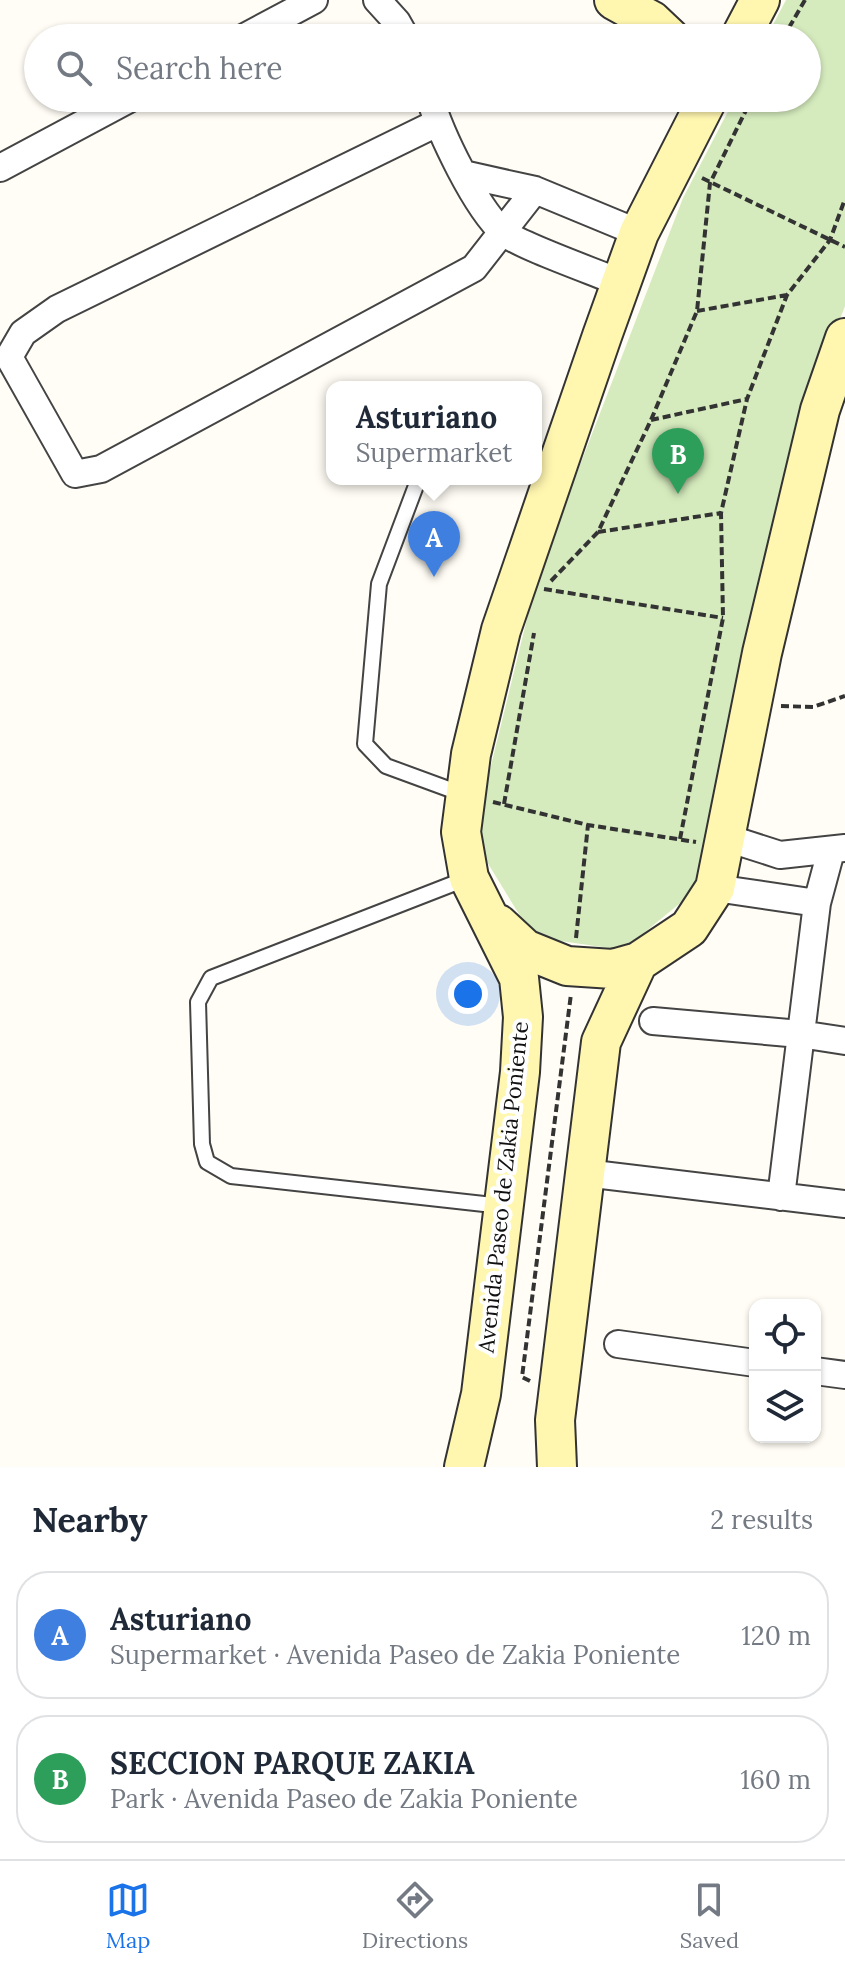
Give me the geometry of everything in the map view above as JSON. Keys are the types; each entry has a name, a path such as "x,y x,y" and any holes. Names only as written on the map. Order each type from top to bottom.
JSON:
{"street":[{"path":"269,24 314,0"},
{"path":"377,0 398,24"},
{"path":"614,0 655,24"},
{"path":"747,24 760,0"},
{"path":"0,168 105,112"},
{"path":"432,112 57,309 23,333 9,357 75,474 101,469 474,268 535,190"},
{"path":"434,112 463,174 504,233 621,283"},
{"name":"Avenida Paseo de Zakia Poniente","path":"464,1467 481,1394 520,1072 523,1017 519,978 469,878 461,832 471,754 501,630 621,283 639,233 676,163 698,112"},
{"path":"463,174 535,190 639,233"},
{"path":"491,918 525,949 574,967 613,969 638,962 689,928 715,888 751,702 820,410 845,338"},
{"path":"723,842 780,855 838,850 817,903 781,1197"},
{"path":"715,888 817,903"},
{"path":"557,1467 555,1420 601,1042 638,962"},
{"path":"653,1021 845,1041"},
{"path":"585,1173 845,1204"},
{"path":"618,1344 749,1362"},
{"path":"821,1372 845,1375"}],"lane":[{"path":"416,485 379,584 365,744 386,766 466,795"},
{"path":"469,878 211,978 198,1002 202,1144 207,1162 217,1171 231,1176 502,1206"}],"path":[{"path":"791,24 805,0"},
{"path":"540,604 543,589 598,532 651,420 697,311 710,183 745,112"},
{"path":"676,163 710,183 845,247"},
{"path":"680,839 723,618 721,513 747,399 787,295 830,240 845,199"},
{"path":"697,311 787,295"},
{"path":"651,420 747,399"},
{"path":"598,532 721,513"},
{"path":"543,589 723,618"},
{"path":"504,804 537,619"},
{"path":"751,702 813,707 845,696"},
{"path":"466,795 588,825 723,842"},
{"path":"555,1420 534,1384 522,1377 574,967 588,825"}],"green space":[{"path":"786,0 845,0 845,306 804,413 707,881 623,950 533,937 473,839 538,574 683,198 728,112 821,112 821,24 773,24"}],"place":[{"name":"SECCION PARQUE ZAKIA","path":"678,494"},
{"name":"Asturiano","path":"434,577"}]}
